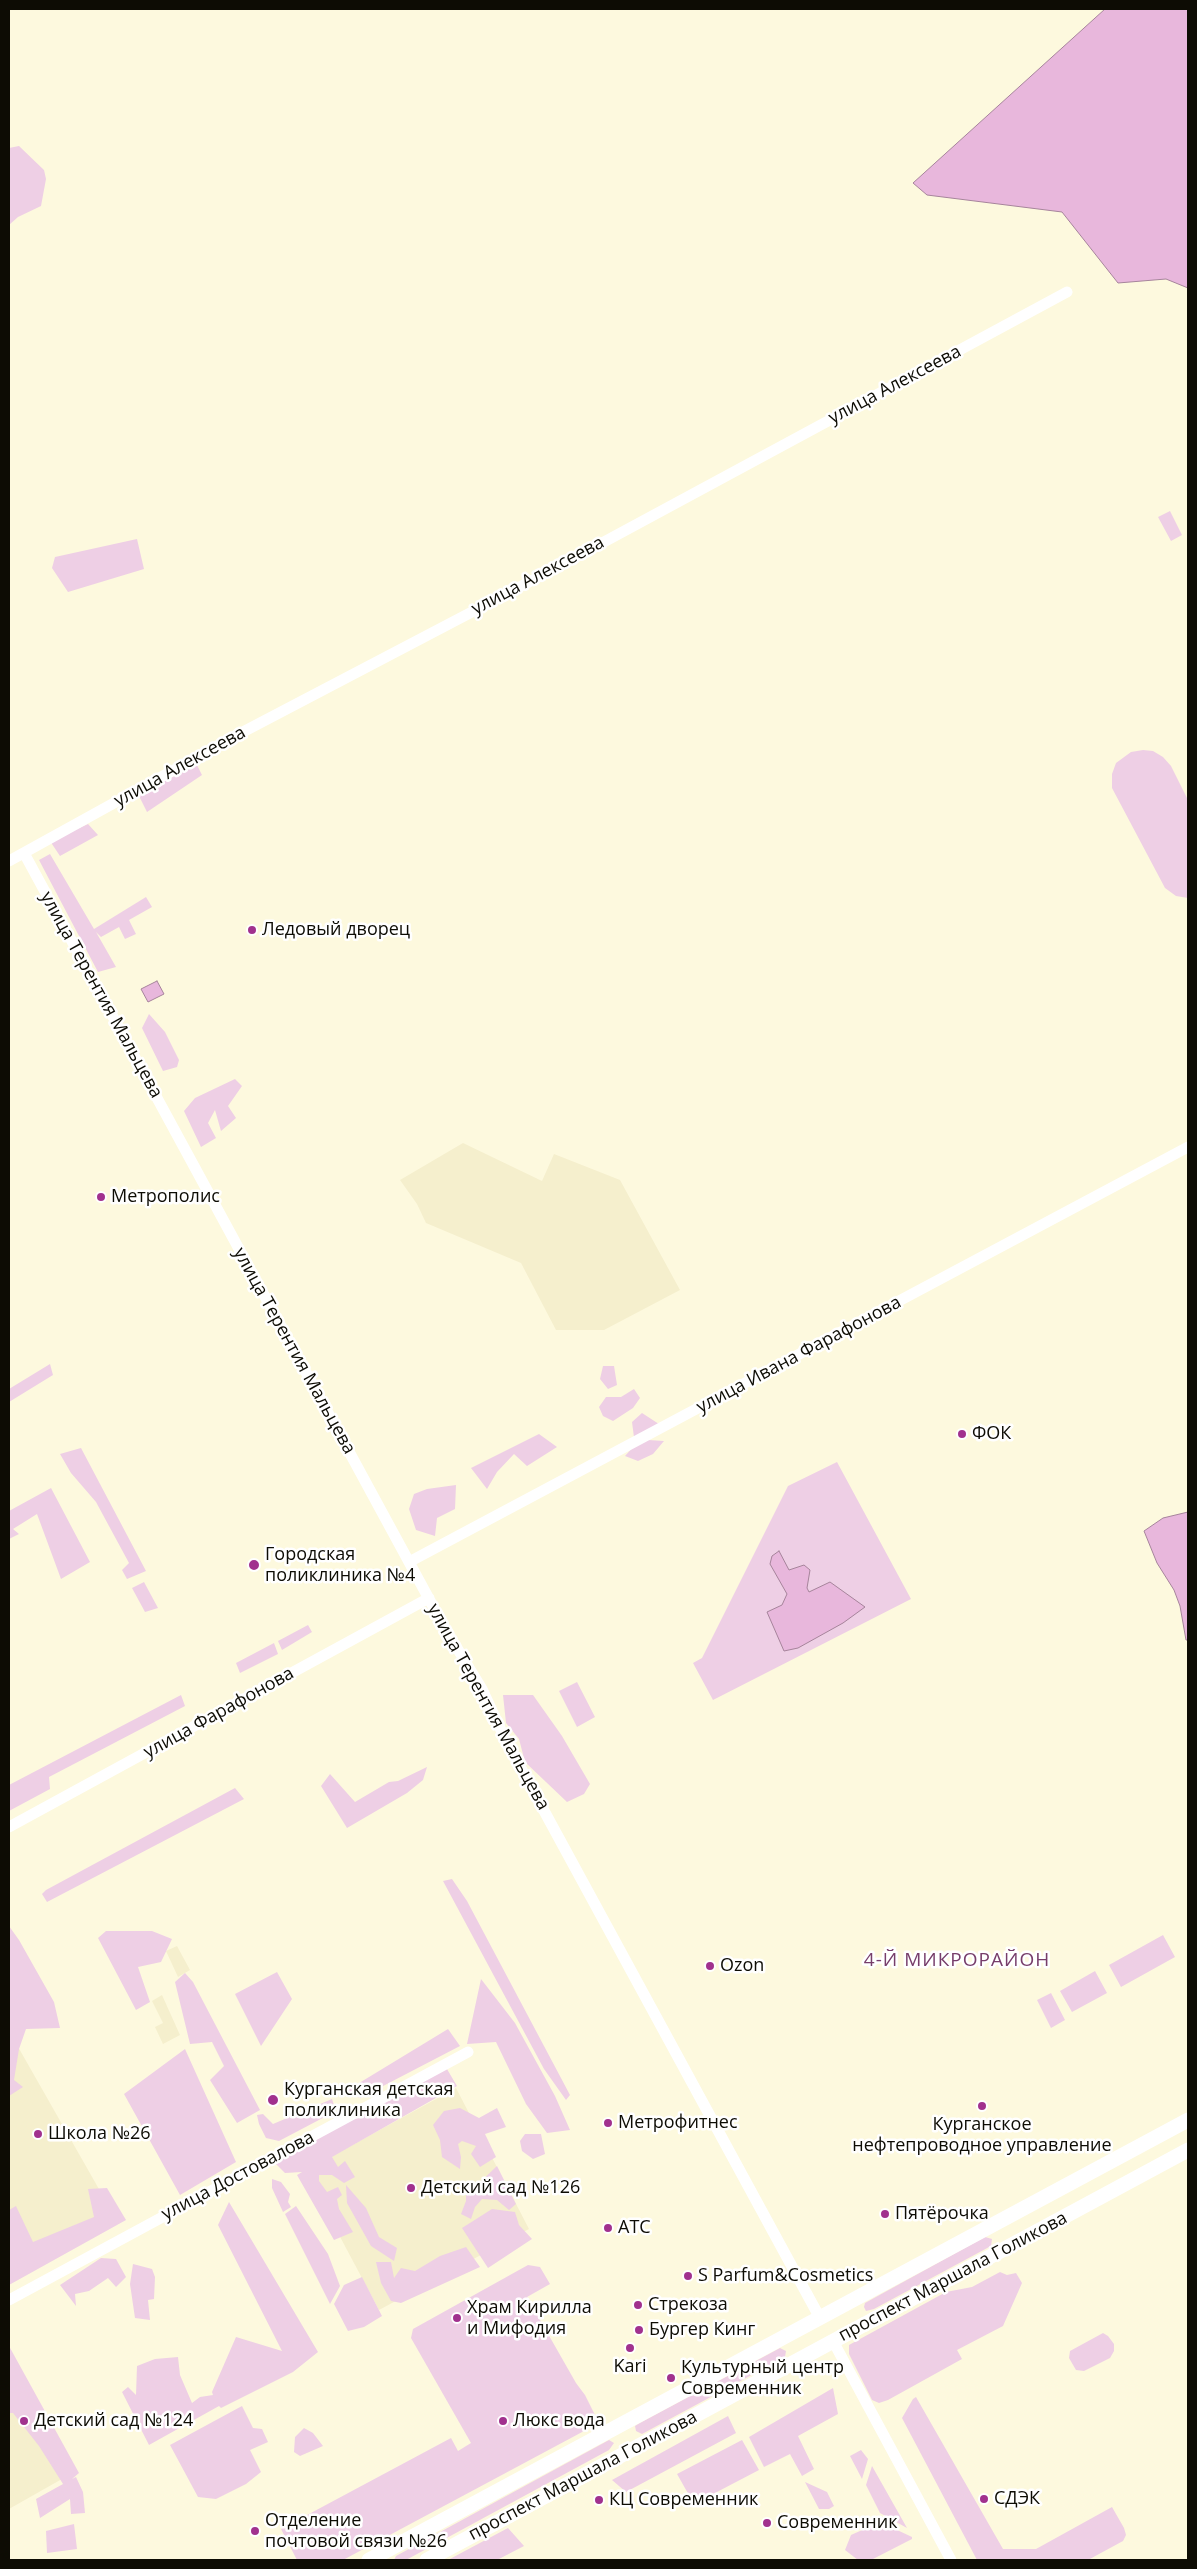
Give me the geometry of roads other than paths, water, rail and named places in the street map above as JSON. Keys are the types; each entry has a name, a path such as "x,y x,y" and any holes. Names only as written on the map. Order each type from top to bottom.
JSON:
{"main road":[{"name":"проспект Маршала Голикова","path":"373,2559 1188,2120"},
{"path":"1139,2147 1152,2170"},
{"name":"проспект Маршала Голикова","path":"427,2560 1188,2150"},
{"path":"998,2223 1011,2246"},
{"name":"улица Терентия Мальцева","path":"820,2318 833,2341"},
{"path":"620,2426 633,2449"}],"street":[{"name":"улица Алексеева","path":"9,861 246,730 552,570 1067,292"},
{"name":"улица Терентия Мальцева","path":"24,853 409,1562 482,1689 505,1739 820,2318"},
{"name":"улица Ивана Фарафонова","path":"409,1562 1188,1147"},
{"name":"улица Фарафонова","path":"9,1827 429,1598"},
{"name":"улица Достовалова","path":"9,2300 468,2052"},
{"name":"улица Терентия Мальцева","path":"833,2341 951,2560"}],"place":[{"name":"Ледовый дворец","path":"252,930"},
{"name":"Метрополис","path":"101,1197"},
{"name":"ФОК","path":"962,1434"},
{"name":"Городская поликлиника №4","path":"254,1565"},
{"name":"Ozon","path":"710,1966"},
{"name":"Курганская детская поликлиника","path":"273,2100"},
{"name":"Курганское нефтепроводное управление","path":"982,2106"},
{"name":"Метрофитнес","path":"608,2123"},
{"name":"Школа №26","path":"38,2134"},
{"name":"Детский сад №126","path":"411,2188"},
{"name":"Пятёрочка","path":"885,2214"},
{"name":"АТС","path":"608,2228"},
{"name":"S Parfum&Cosmetics","path":"688,2276"},
{"name":"Стрекоза","path":"638,2305"},
{"name":"Храм Кирилла и Мифодия","path":"457,2318"},
{"name":"Бургер Кинг","path":"639,2330"},
{"name":"Kari","path":"630,2348"},
{"name":"Культурный центр Современник","path":"671,2378"},
{"name":"Детский сад №124","path":"24,2421"},
{"name":"Люкс вода","path":"503,2421"},
{"name":"СДЭК","path":"984,2499"},
{"name":"КЦ Современник","path":"599,2500"},
{"name":"Современник","path":"767,2523"},
{"name":"Отделение почтовой связи №26","path":"255,2531"}],"district":[{"name":"4-Й МИКРОРАЙОН","path":"957,1961"}]}
